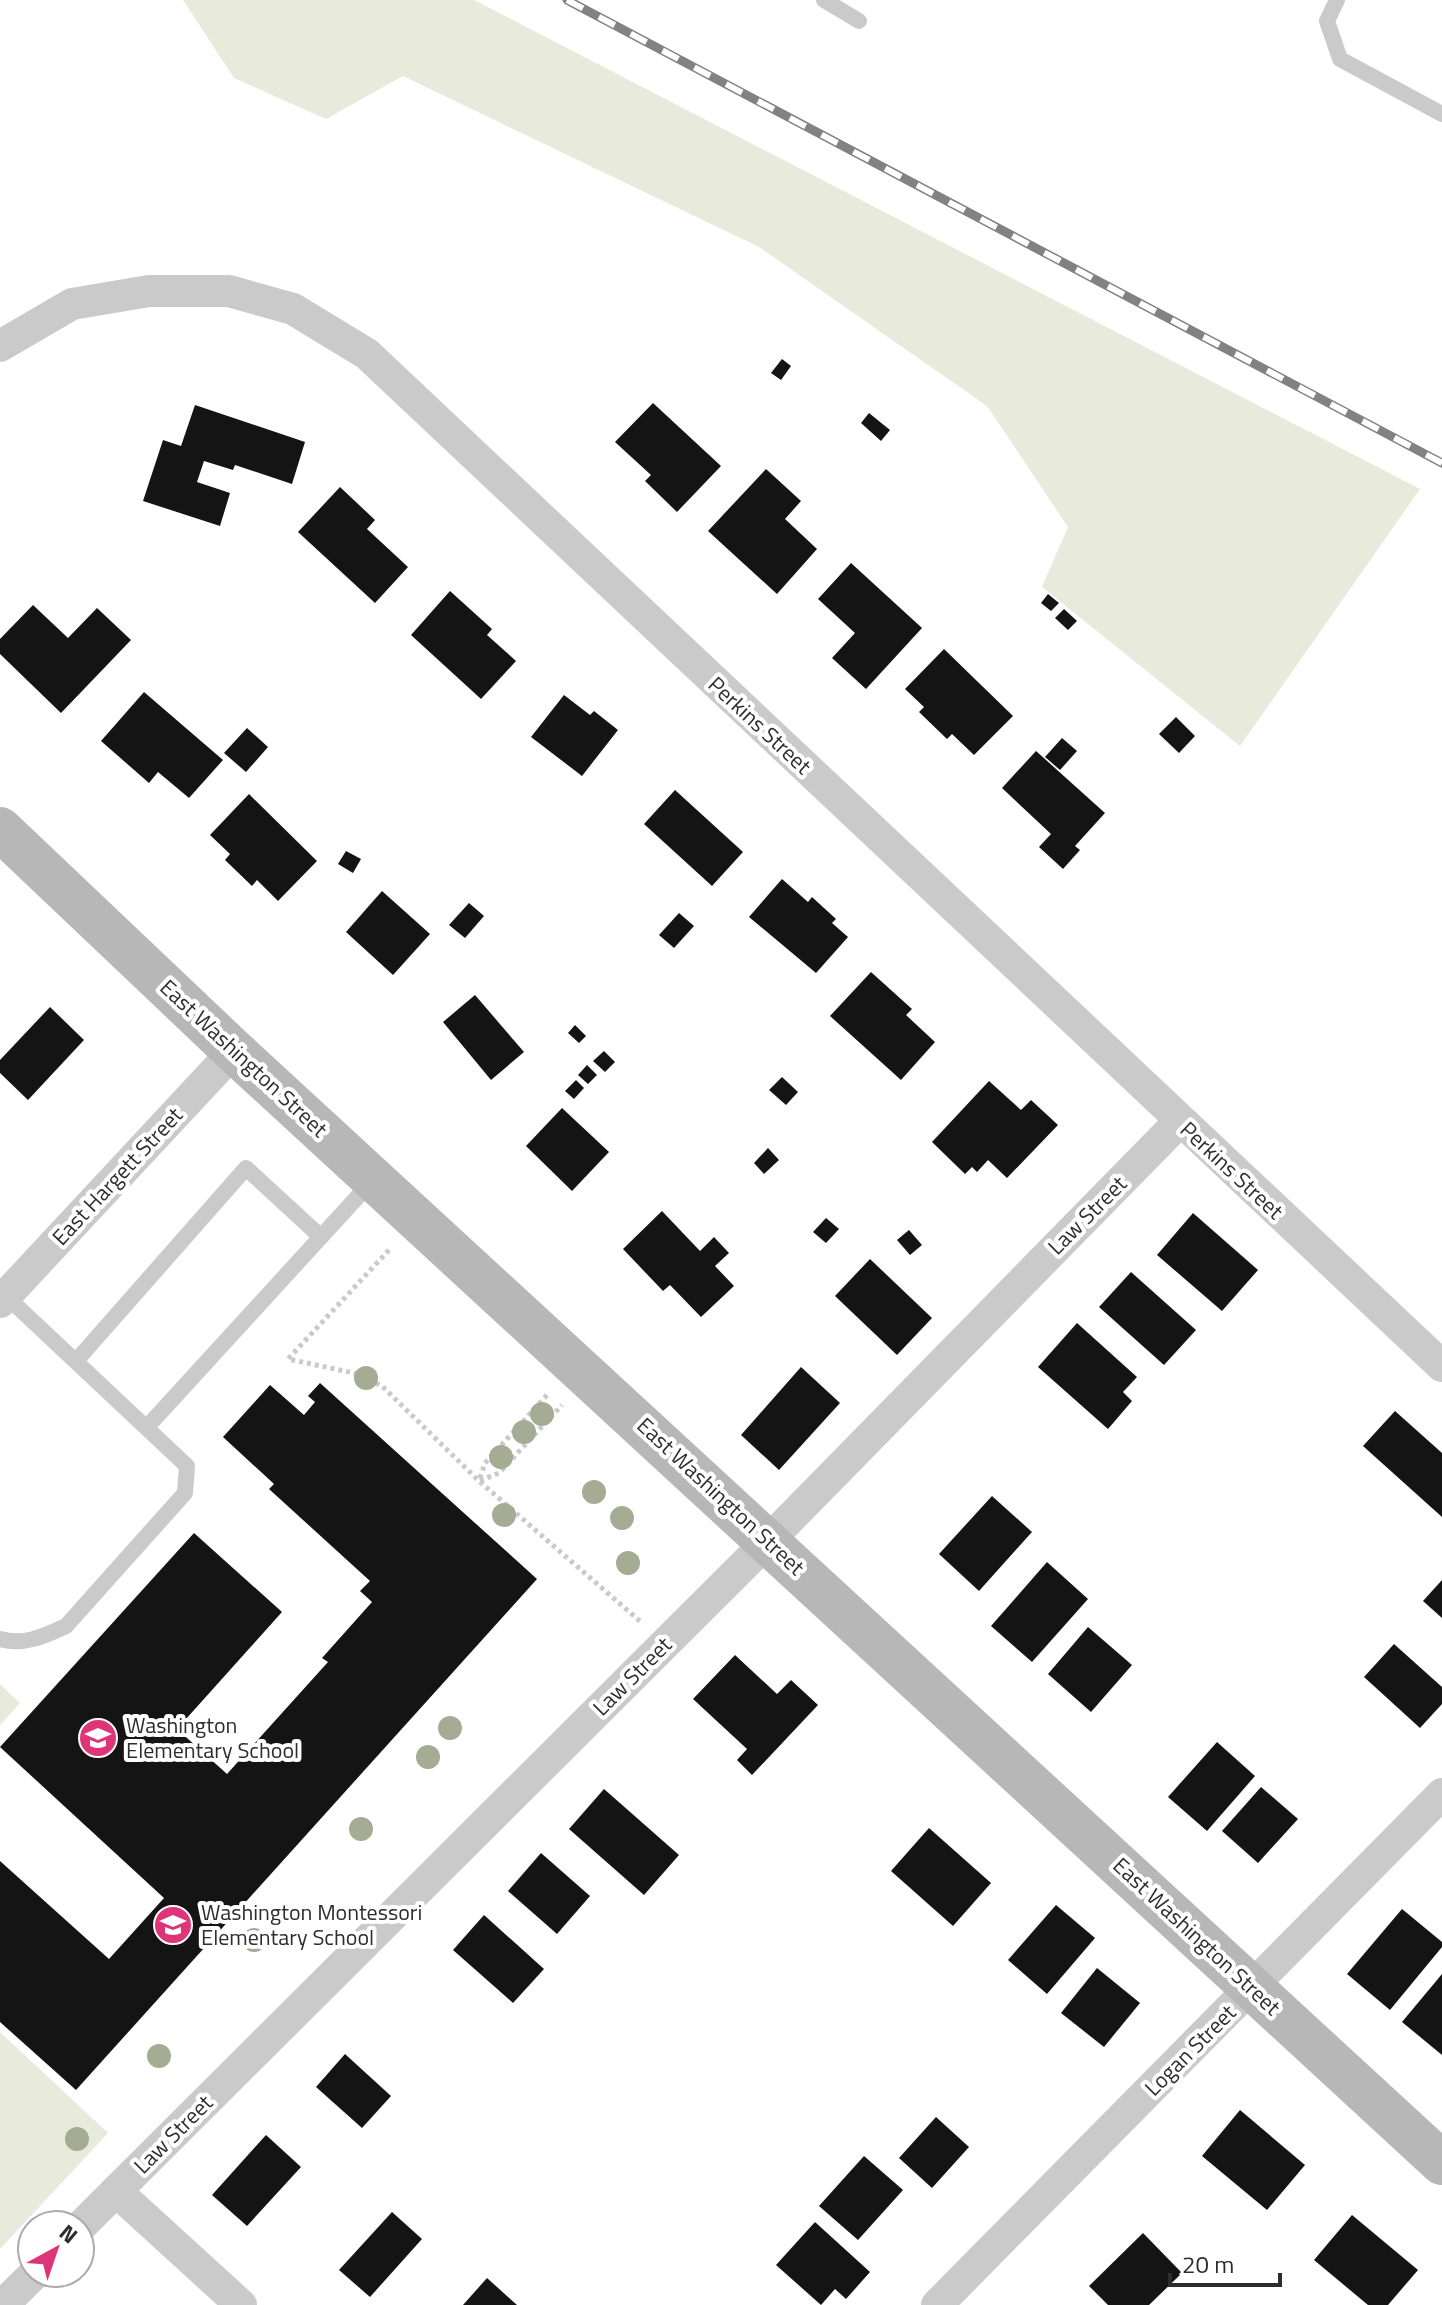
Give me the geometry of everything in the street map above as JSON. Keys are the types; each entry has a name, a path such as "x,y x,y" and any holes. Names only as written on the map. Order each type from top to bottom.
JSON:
{"street":[{"name":"Perkins Street","path":"0,346 72,304 149,291 229,291 293,309 367,354 1442,1366"},
{"name":"East Washington Street","path":"0,829 234,1051 769,1540 1442,2163"},
{"name":"East Hargett Street","path":"3,1299 234,1051"},
{"name":"Law Street","path":"96,2211 769,1540 1180,1121"},
{"name":"Logan Street","path":"937,2305 1442,1794"},
{"path":"116,2191 241,2305"},
{"path":"3,2305 19,2289"}],"lane":[{"path":"824,0 859,21"},
{"path":"1337,0 1327,21 1340,59 1442,114"},
{"path":"76,1361 246,1168 321,1237"},
{"path":"147,1427 374,1179"},
{"path":"0,1639 10,1642 40,1639 66,1626 185,1493 187,1466 76,1361 3,1299"}],"path":[{"path":"398,1240 288,1359 354,1373 382,1386 479,1481 645,1625"},
{"path":"479,1481 485,1463 545,1398"},
{"path":"479,1481 499,1473 559,1410"}],"shaded area":[{"path":"183,0 474,0 1420,489 1240,746 1042,587 1068,527 987,406 759,247 403,76 326,119 234,78"},
{"path":"0,1684 20,1703 0,1725"},
{"path":"0,2032 108,2133 37,2209 16,2209 16,2232 0,2249"}],"building":[{"path":"782,359 791,366 781,380 771,373"},
{"path":"653,403 721,466 677,512 645,481 651,475 615,442"},
{"path":"195,405 305,442 292,484 235,465 233,470 204,461 197,482 230,493 220,526 143,501 163,440 181,446"},
{"path":"869,413 890,430 881,441 861,423"},
{"path":"766,469 801,501 785,519 817,549 777,594 708,531"},
{"path":"340,487 375,520 367,529 408,567 375,603 298,532"},
{"path":"851,563 922,628 866,689 832,658 855,633 818,599"},
{"path":"450,591 492,629 487,635 516,661 481,699 411,635"},
{"path":"1048,594 1059,603 1051,611 1041,603"},
{"path":"33,605 68,638 97,608 131,640 61,713 0,654 0,639"},
{"path":"1064,609 1077,621 1068,630 1055,618"},
{"path":"944,649 1013,716 974,755 952,734 947,739 919,712 924,707 905,689"},
{"path":"144,692 223,760 189,798 158,772 149,783 101,741"},
{"path":"564,695 590,715 594,711 618,730 582,776 531,737"},
{"path":"1176,717 1195,736 1179,753 1159,734"},
{"path":"247,728 268,747 246,772 224,753"},
{"path":"1062,738 1077,751 1060,770 1045,757"},
{"path":"1036,751 1105,813 1075,846 1080,850 1063,869 1039,847 1051,834 1002,788"},
{"path":"675,790 743,852 712,886 644,824"},
{"path":"249,794 317,861 278,901 257,880 252,886 225,860 230,854 210,835"},
{"path":"346,851 361,859 353,873 338,864"},
{"path":"782,879 808,902 812,897 836,919 832,923 848,937 816,973 749,917"},
{"path":"382,891 430,934 393,975 346,932"},
{"path":"469,903 484,916 465,938 449,925"},
{"path":"679,913 694,926 674,948 659,935"},
{"path":"871,972 912,1009 906,1015 935,1042 901,1080 830,1016"},
{"path":"475,995 524,1052 491,1080 443,1022"},
{"path":"50,1007 84,1040 28,1100 0,1073 0,1060"},
{"path":"575,1025 586,1036 579,1043 568,1033"},
{"path":"604,1051 615,1062 605,1072 593,1061"},
{"path":"587,1065 597,1075 588,1084 578,1075"},
{"path":"782,1077 798,1092 786,1105 769,1090"},
{"path":"576,1080 584,1088 574,1099 565,1091"},
{"path":"989,1081 1021,1110 1031,1100 1058,1125 1007,1178 988,1160 977,1172 972,1167 965,1174 932,1142"},
{"path":"562,1108 609,1152 572,1191 526,1146"},
{"path":"768,1148 779,1160 764,1174 754,1163"},
{"path":"662,1211 700,1251 714,1237 729,1253 715,1266 734,1286 701,1317 670,1285 663,1291 623,1249"},
{"path":"1193,1213 1258,1270 1222,1311 1157,1255"},
{"path":"826,1218 839,1229 826,1243 813,1232"},
{"path":"909,1230 922,1245 910,1255 897,1240"},
{"path":"870,1259 932,1318 897,1355 835,1296"},
{"path":"1131,1272 1196,1330 1164,1365 1099,1307"},
{"path":"1077,1323 1137,1377 1123,1392 1132,1401 1108,1429 1038,1367"},
{"path":"801,1367 840,1403 779,1470 741,1435"},
{"name":"Washington Elementary School","path":"320,1383 537,1579 76,2090 0,2022 0,1861 109,1959 164,1898 0,1747 194,1533 282,1612 177,1729 227,1774 328,1662 322,1658 372,1602 360,1591 370,1581 269,1489 274,1484 223,1437 270,1385 304,1415 315,1402 308,1396"},
{"path":"1395,1411 1442,1453 1442,1517 1363,1446"},
{"path":"992,1496 1032,1532 979,1591 939,1554"},
{"path":"1047,1562 1088,1599 1032,1662 991,1626"},
{"path":"1442,1580 1442,1618 1423,1601"},
{"path":"1088,1627 1132,1665 1091,1712 1048,1674"},
{"path":"1394,1644 1442,1687 1442,1704 1420,1728 1364,1677"},
{"path":"735,1655 777,1694 791,1680 818,1705 752,1775 737,1760 747,1749 693,1699"},
{"path":"1217,1742 1255,1776 1207,1831 1168,1797"},
{"path":"1261,1787 1298,1819 1258,1863 1222,1831"},
{"path":"604,1789 679,1855 644,1895 569,1829"},
{"path":"929,1828 991,1883 953,1926 891,1871"},
{"path":"541,1853 590,1896 557,1934 508,1891"},
{"path":"1056,1905 1095,1938 1047,1994 1008,1960"},
{"path":"1402,1909 1442,1942 1442,1947 1390,2010 1347,1974"},
{"path":"484,1915 544,1969 513,2003 453,1950"},
{"path":"1097,1968 1140,2003 1104,2047 1061,2013"},
{"path":"1442,1974 1442,2055 1402,2022"},
{"path":"345,2054 391,2096 362,2128 316,2087"},
{"path":"1240,2110 1305,2165 1267,2210 1202,2156"},
{"path":"936,2117 969,2147 932,2188 899,2158"},
{"path":"266,2135 301,2167 247,2226 212,2195"},
{"path":"864,2156 903,2190 858,2240 819,2206"},
{"path":"392,2212 422,2239 370,2297 339,2270"},
{"path":"1352,2215 1418,2270 1388,2305 1368,2305 1314,2260"},
{"path":"815,2222 870,2272 846,2299 835,2289 821,2305 776,2265"},
{"path":"1143,2233 1182,2273 1149,2305 1108,2305 1089,2286"},
{"path":"487,2278 517,2305 463,2305"}],"railway":[{"path":"567,0 1442,463"}],"place":[{"name":"Washington Elementary School","path":"98,1738"},
{"name":"Washington Montessori Elementary School","path":"173,1925"}]}
